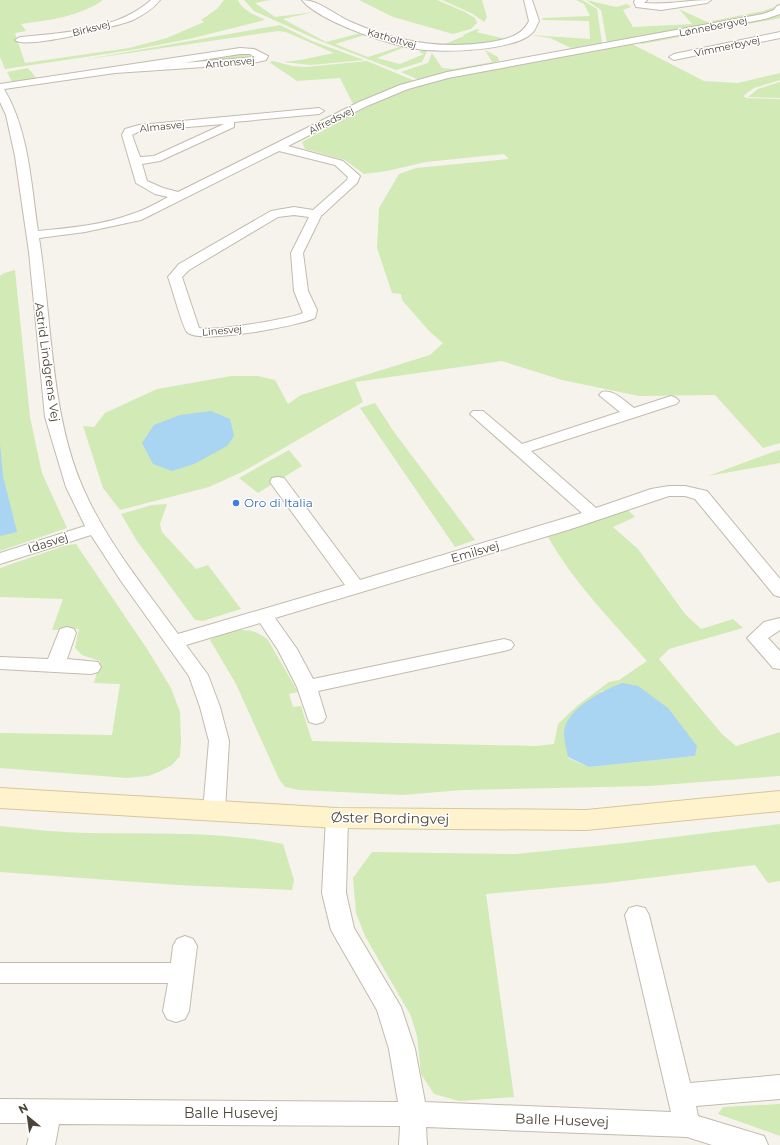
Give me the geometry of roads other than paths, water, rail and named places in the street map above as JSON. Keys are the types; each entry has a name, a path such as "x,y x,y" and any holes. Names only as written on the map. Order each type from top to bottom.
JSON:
{"street":[{"name":"Birksvej","path":"20,40 56,37 118,22 143,11 156,0"},
{"name":"Katholtvej","path":"306,0 333,17 395,41 421,47 485,46 512,40 524,34 531,28 534,21 528,0"},
{"path":"643,0 638,2 639,5 661,7 701,0"},
{"name":"Lønnebergvej","path":"643,39 765,16 778,12 780,8"},
{"name":"Vimmerbyvej","path":"674,58 780,35"},
{"name":"Alfredsvej","path":"32,235 58,233 111,224 137,217 363,104 404,87 447,75 643,39"},
{"path":"485,46 512,63"},
{"name":"Antonsvej","path":"0,88 116,70 240,51 252,51 263,56 263,58 249,61 116,70"},
{"name":"Astrid Lindgrens Vej","path":"0,92 11,115 17,138 32,235 53,417 74,487 96,528 127,577 198,676 210,707 219,741 214,810"},
{"name":"Almasvej","path":"181,196 159,191 142,183 137,161 127,135 129,131 139,128 319,111"},
{"name":"Almasvej","path":"137,161 156,159 230,125 228,119"},
{"name":"Linesvej","path":"278,147 339,163 354,176 353,181 316,214 297,253 301,291 310,310 310,315 287,322 211,333 200,333 193,330 176,277 178,272 275,214 294,211 316,214"},
{"path":"607,395 632,414"},
{"path":"519,450 671,401"},
{"path":"478,414 594,515"},
{"path":"278,482 356,587"},
{"name":"Emilsvej","path":"174,642 562,526 673,489 687,490 701,495 780,591"},
{"name":"Idasvej","path":"0,559 96,528"},
{"path":"264,615 287,649 307,687 316,717"},
{"path":"780,624 771,626 758,638 780,663"},
{"path":"54,666 67,633"},
{"path":"307,687 504,645"},
{"path":"0,663 91,667"},
{"name":"Øster Bordingvej","path":"0,798 337,818 586,820 780,800"},
{"path":"337,818 335,900 343,930 389,1007 402,1049 413,1114 414,1145"},
{"path":"637,915 687,1125"},
{"path":"176,1011 185,946"},
{"path":"0,973 181,973"},
{"path":"680,1096 780,1087"},
{"name":"Balle Husevej","path":"0,1111 413,1114 687,1125 754,1145"},
{"path":"41,1145 48,1111"}],"water":[{"path":"211,411 230,419 234,436 227,446 194,464 172,471 153,464 142,443 154,425 180,415"},
{"path":"0,444 3,476 17,532 0,536"},
{"path":"622,683 638,686 668,708 697,746 695,756 589,767 568,757 564,733 566,724 571,716 586,702 605,690"}],"place":[{"name":"Oro di Italia","path":"236,503"}]}
